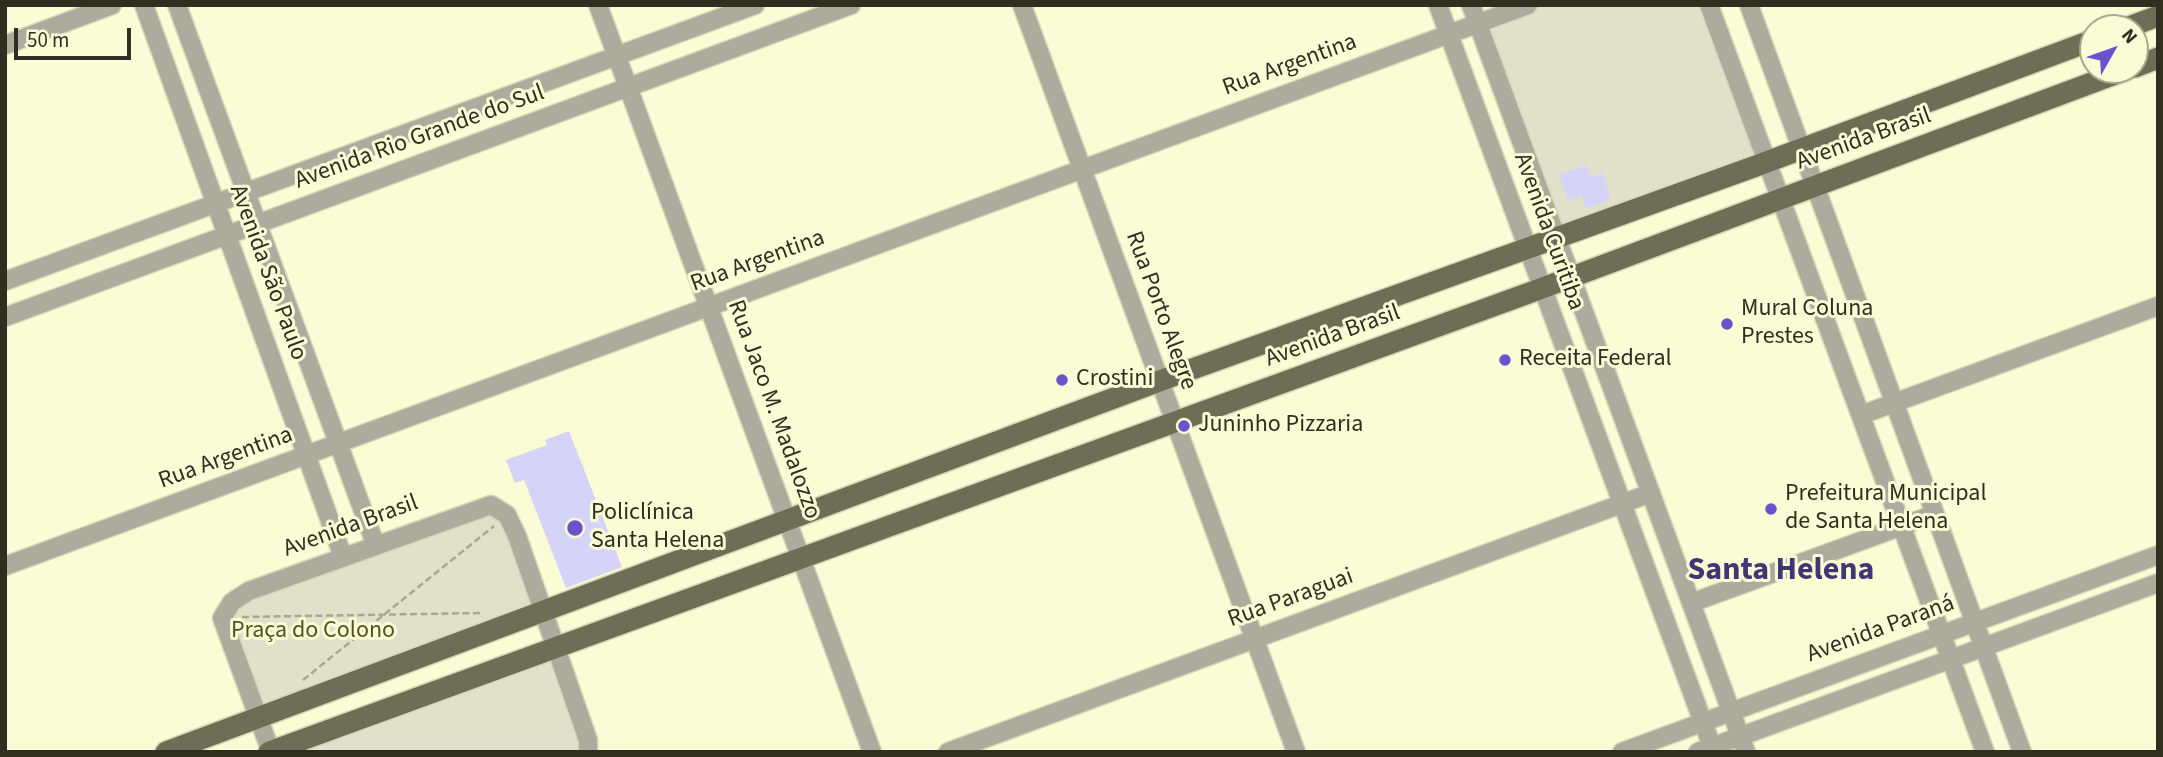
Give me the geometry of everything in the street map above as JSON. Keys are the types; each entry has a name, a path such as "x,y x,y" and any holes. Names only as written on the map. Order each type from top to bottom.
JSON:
{"main road":[{"name":"Avenida Brasil","path":"166,752 1160,381 1767,162 2079,45"},
{"name":"Avenida Brasil","path":"270,752 1542,288 2088,84"}],"street":[{"path":"5,45 112,5"},
{"name":"Avenida São Paulo","path":"144,5 343,557"},
{"name":"Avenida São Paulo","path":"177,5 376,546"},
{"name":"Rua Jaco M. Madalozzo","path":"598,5 872,752"},
{"name":"Avenida Rio Grande do Sul","path":"5,281 755,5"},
{"name":"Avenida Rio Grande do Sul","path":"5,317 851,5"},
{"name":"Rua Porto Alegre","path":"1022,5 1296,752"},
{"name":"Avenida Curitiba","path":"1438,5 1703,722 1708,750"},
{"name":"Avenida Curitiba","path":"1471,5 1743,744"},
{"name":"Rua Argentina","path":"5,566 1528,5"},
{"path":"1709,5 1985,752"},
{"path":"1749,5 2022,752"},
{"path":"1861,415 2158,306"},
{"name":"Rua Paraguai","path":"947,752 1651,493"},
{"name":"Avenida Brasil","path":"270,752 222,618 232,602 250,591 491,505 507,516"},
{"path":"1691,603 1935,514"},
{"path":"507,516 517,536 588,740 588,752"},
{"name":"Avenida Paraná","path":"1622,752 2158,555"},
{"path":"2135,563 2151,586"},
{"name":"Avenida Paraná","path":"1708,750 1743,744 1855,694 2151,586"},
{"path":"1845,670 1855,694"}],"path":[{"path":"300,683 507,516"},
{"path":"222,618 490,613"}],"green space":[{"path":"1542,5 1702,5 1757,159 1560,232 1485,26"},
{"name":"Praça do Colono","path":"488,512 499,517 536,609 262,709 229,621 236,606 252,596"},
{"name":"Praça do Colono","path":"552,655 582,742 582,752 288,752"}],"building":[{"path":"1586,165 1591,177 1602,173 1611,199 1586,208 1581,195 1568,200 1559,175"},
{"name":"Policlínica Santa Helena","path":"569,431 622,567 566,588 524,480 515,483 506,460 547,445 545,440"}],"place":[{"name":"Mural Coluna Prestes","path":"1727,324"},
{"name":"Receita Federal","path":"1505,360"},
{"name":"Crostini","path":"1062,380"},
{"name":"Juninho Pizzaria","path":"1184,426"},
{"name":"Prefeitura Municipal de Santa Helena","path":"1771,509"},
{"name":"Policlínica Santa Helena","path":"575,528"}],"district":[{"name":"Santa Helena","path":"1781,572"}]}
